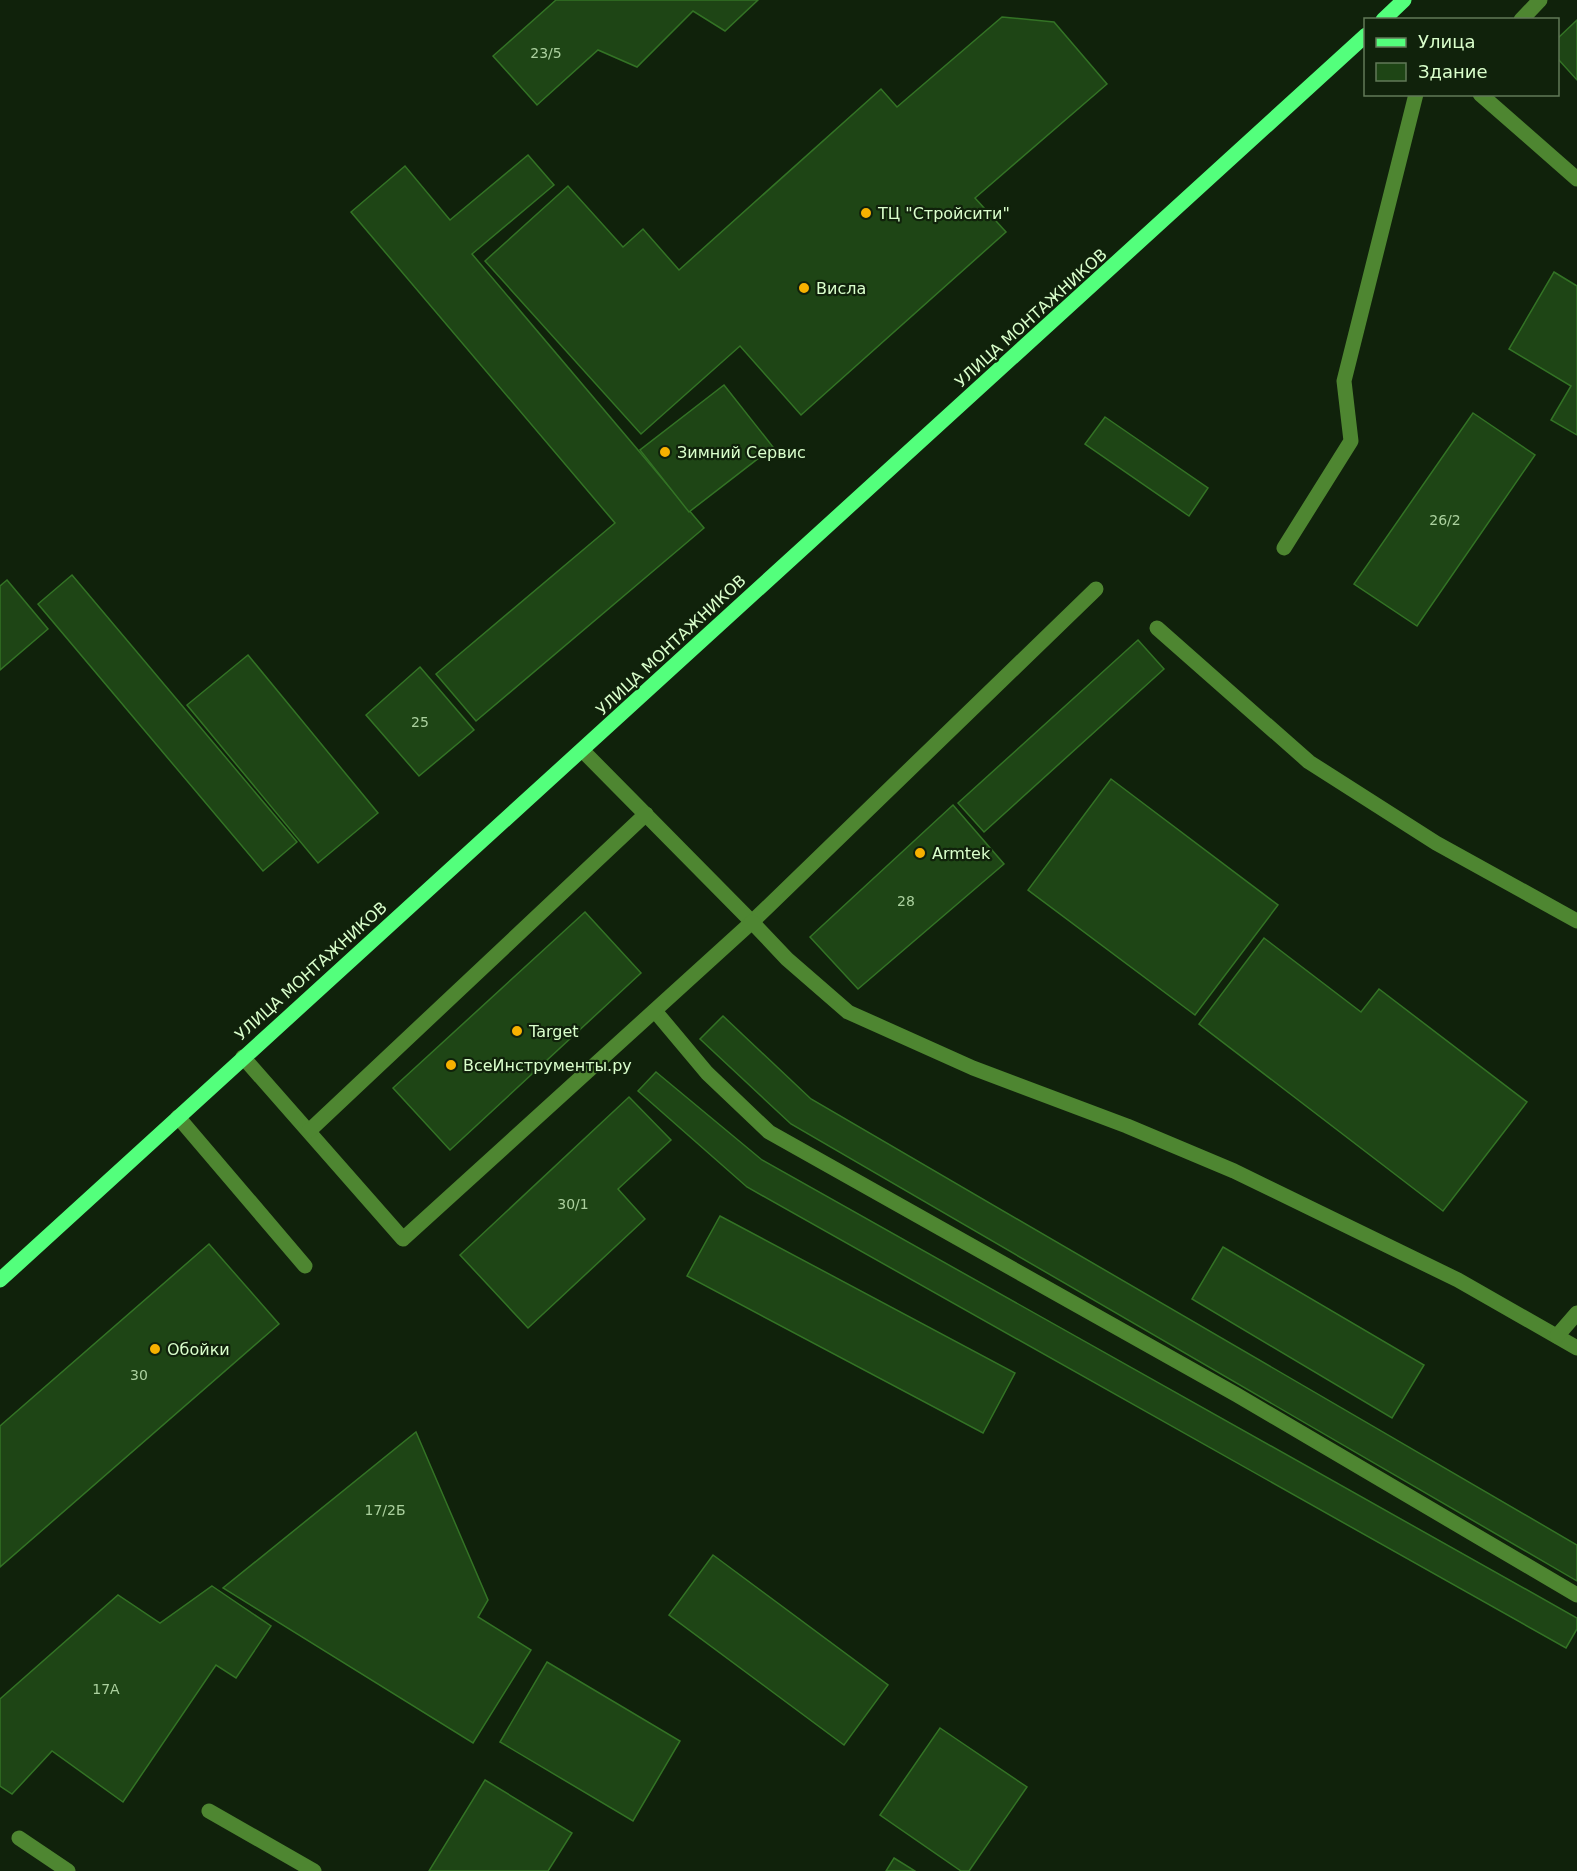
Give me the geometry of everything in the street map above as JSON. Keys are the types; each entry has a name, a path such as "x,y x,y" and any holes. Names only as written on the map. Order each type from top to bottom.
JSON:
{"main road":[{"name":"УЛИЦА МОНТАЖНИКОВ","path":"0,1280 243,1057 584,751 1364,36"}],"lane":[{"path":"1523,18 1540,0"},
{"path":"1284,548 1352,441 1344,381 1415,96"},
{"path":"1482,96 1577,179"},
{"path":"243,1057 403,1239 752,922 1096,588"},
{"path":"1157,628 1309,762 1436,843 1577,921"},
{"path":"584,751 787,959 848,1012 973,1068 1127,1126 1234,1171 1458,1280 1577,1348"},
{"path":"309,1131 646,814"},
{"path":"655,1011 708,1073 769,1132 1237,1395 1577,1595"},
{"path":"178,1117 305,1266"},
{"path":"1557,1336 1577,1313"},
{"path":"209,1811 314,1871"},
{"path":"19,1838 68,1871"}],"building":[{"path":"556,0 758,0 725,31 693,11 637,67 598,50 537,105 493,56"},
{"name":"ТЦ \"Стройсити\"","path":"1002,17 1054,22 1107,84 975,198 1006,232 801,415 740,346 641,434 485,261 568,186 623,247 643,229 679,270 881,89 897,107"},
{"path":"1577,20 1577,80 1559,60 1559,37"},
{"path":"528,155 554,185 472,254 704,528 476,721 436,674 615,523 351,212 405,166 450,220"},
{"path":"1554,272 1577,286 1577,435 1551,420 1571,386 1509,349"},
{"path":"724,385 773,447 689,512 640,450"},
{"path":"1473,413 1535,455 1417,626 1354,584"},
{"path":"1105,417 1208,488 1189,516 1085,444"},
{"path":"72,575 297,842 263,871 38,604"},
{"path":"7,580 48,629 0,670 0,586"},
{"path":"1138,640 1164,669 984,832 958,803"},
{"path":"248,655 378,813 318,863 187,705"},
{"path":"420,667 474,730 419,776 366,715"},
{"path":"1111,779 1278,905 1195,1015 1028,890"},
{"path":"953,805 1004,864 858,989 810,937"},
{"name":"Target","path":"585,912 641,973 450,1150 393,1088"},
{"path":"1264,938 1361,1012 1379,989 1527,1102 1443,1211 1199,1024"},
{"path":"723,1016 811,1099 1577,1545 1577,1581 791,1124 700,1039"},
{"path":"656,1072 762,1160 1577,1618 1577,1629 1566,1648 747,1187 638,1091"},
{"path":"629,1097 671,1140 618,1189 645,1219 528,1328 460,1255"},
{"path":"720,1216 1015,1373 983,1433 687,1276"},
{"path":"209,1244 279,1324 0,1567 0,1426"},
{"path":"1223,1247 1424,1365 1392,1418 1192,1299"},
{"path":"416,1432 488,1600 478,1617 531,1650 473,1743 223,1588"},
{"path":"713,1555 888,1685 844,1745 669,1615"},
{"path":"212,1586 271,1626 236,1678 216,1665 123,1802 52,1751 12,1794 0,1786 0,1699 118,1595 160,1623"},
{"path":"547,1662 680,1741 633,1821 500,1742"},
{"path":"940,1728 1027,1787 969,1871 961,1871 880,1815"},
{"path":"485,1780 572,1833 548,1871 429,1871"},
{"path":"894,1858 915,1871 886,1871"}],"place":[{"name":"ТЦ \"Стройсити\"","path":"866,213"},
{"name":"Висла","path":"804,288"},
{"name":"Зимний Сервис","path":"665,452"},
{"name":"Armtek","path":"920,853"},
{"name":"Target","path":"517,1031"},
{"name":"ВсеИнструменты.ру","path":"451,1065"},
{"name":"Обойки","path":"155,1349"}]}
